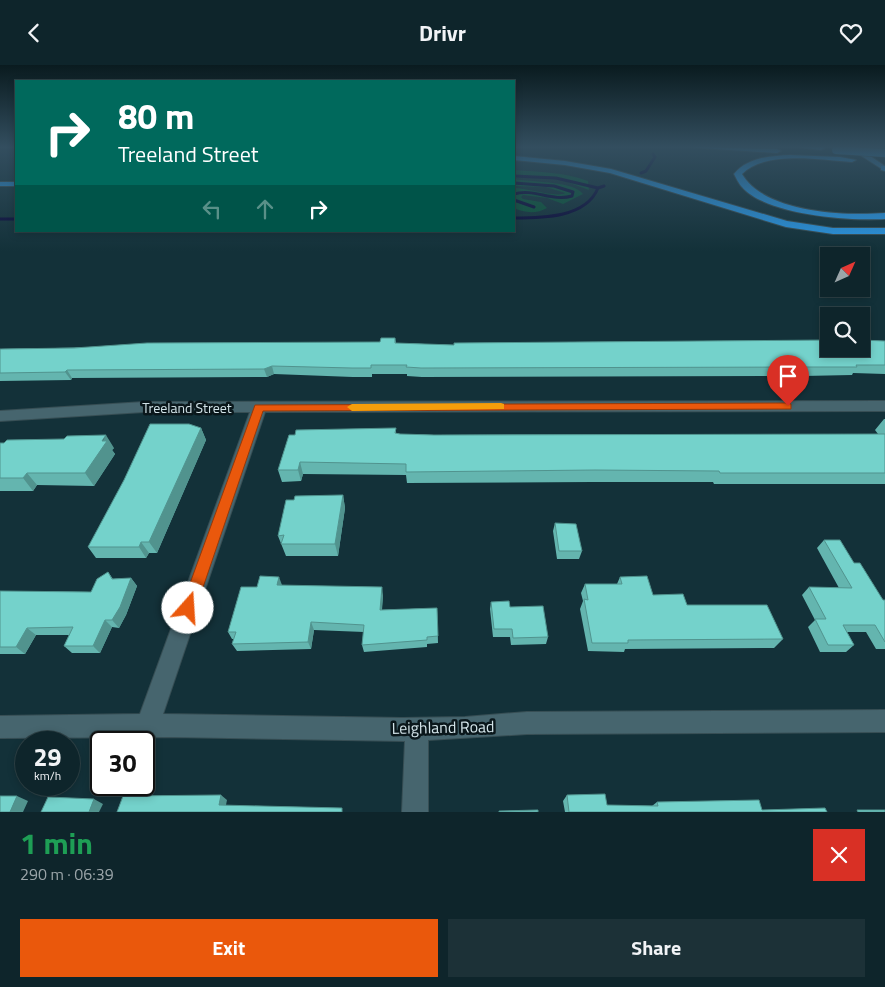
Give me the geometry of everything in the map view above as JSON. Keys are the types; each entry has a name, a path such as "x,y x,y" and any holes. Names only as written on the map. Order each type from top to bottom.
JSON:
{"highway":[{"path":"644,181 786,224 833,231 885,231"},
{"path":"740,181 763,197 805,211 866,218 885,216"},
{"path":"0,184 15,184"}],"street":[{"name":"Treeland Street","path":"0,416 144,407 885,406"},
{"path":"148,724 259,407"},
{"name":"Leighland Road","path":"0,727 148,724 417,730 481,729 527,723 885,721"},
{"path":"415,812 417,730"}],"green space":[{"path":"515,181 561,184 578,190 583,194 563,204 547,198 523,195 521,197 523,199 541,202 547,208 535,212 515,208 515,188 549,194 565,193 546,187 515,186"},
{"path":"564,181 588,181 589,190"}],"building":[{"path":"381,338 395,338 395,343 454,345 454,343 820,340 820,357 870,357 870,340 885,341 885,365 856,365 857,367 421,368 406,367 407,365 371,365 371,368 272,366 264,369 67,370 65,372 0,373 0,349 74,348 147,343 380,342"},
{"path":"150,424 189,424 201,428 149,542 141,542 139,547 88,547 124,480"},
{"path":"396,428 395,433 400,434 434,435 885,434 885,473 720,473 719,471 595,470 406,472 406,464 300,462 298,470 278,470 289,435 295,435 296,430"},
{"path":"106,435 102,441 107,441 85,473 27,473 23,478 0,478 0,443 4,443 7,440 64,439 67,436"},
{"path":"343,495 335,544 281,544 284,535 278,536 286,500 294,500 295,496"},
{"path":"555,523 576,524 582,551 559,551"},
{"path":"824,540 840,540 854,563 860,563 883,600 885,600 885,642 875,625 843,625 854,645 828,645 815,619 826,619 809,587 852,588"},
{"path":"108,572 112,579 131,578 120,607 112,620 105,620 93,646 64,646 73,627 27,628 16,647 0,647 0,591 91,592 97,579"},
{"path":"260,576 279,577 277,585 382,587 380,610 437,608 438,636 427,637 427,640 362,645 364,625 311,622 308,642 232,644 236,632 228,632 241,587 257,587"},
{"path":"647,576 653,595 683,594 687,605 767,605 783,639 628,640 628,643 592,643 584,599 588,600 585,584 622,584 620,577"},
{"path":"509,601 510,607 543,606 548,637 513,638 512,629 494,629 491,602"},
{"path":"605,794 607,805 658,806 657,802 759,800 762,810 825,808 827,812 569,812 567,795"},
{"path":"221,795 219,805 342,808 342,812 117,812 123,796"},
{"path":"0,796 17,796 10,812 0,812"},
{"path":"48,797 94,799 89,812 41,812"},
{"path":"538,810 538,812 499,812 499,811"},
{"path":"857,810 885,810 885,812 858,812"}],"waterway":[{"path":"568,181 598,188"},
{"path":"515,183 554,186 573,192 572,196 565,197 529,193 515,194"},
{"path":"598,188 604,186"},
{"path":"515,218 537,218 574,211 592,198 598,188"},
{"path":"515,200 534,207"},
{"path":"0,219 15,219"}],"slow traffic":[{"path":"352,407 501,407"}],"route":[{"path":"188,608 259,407 788,406"}]}
